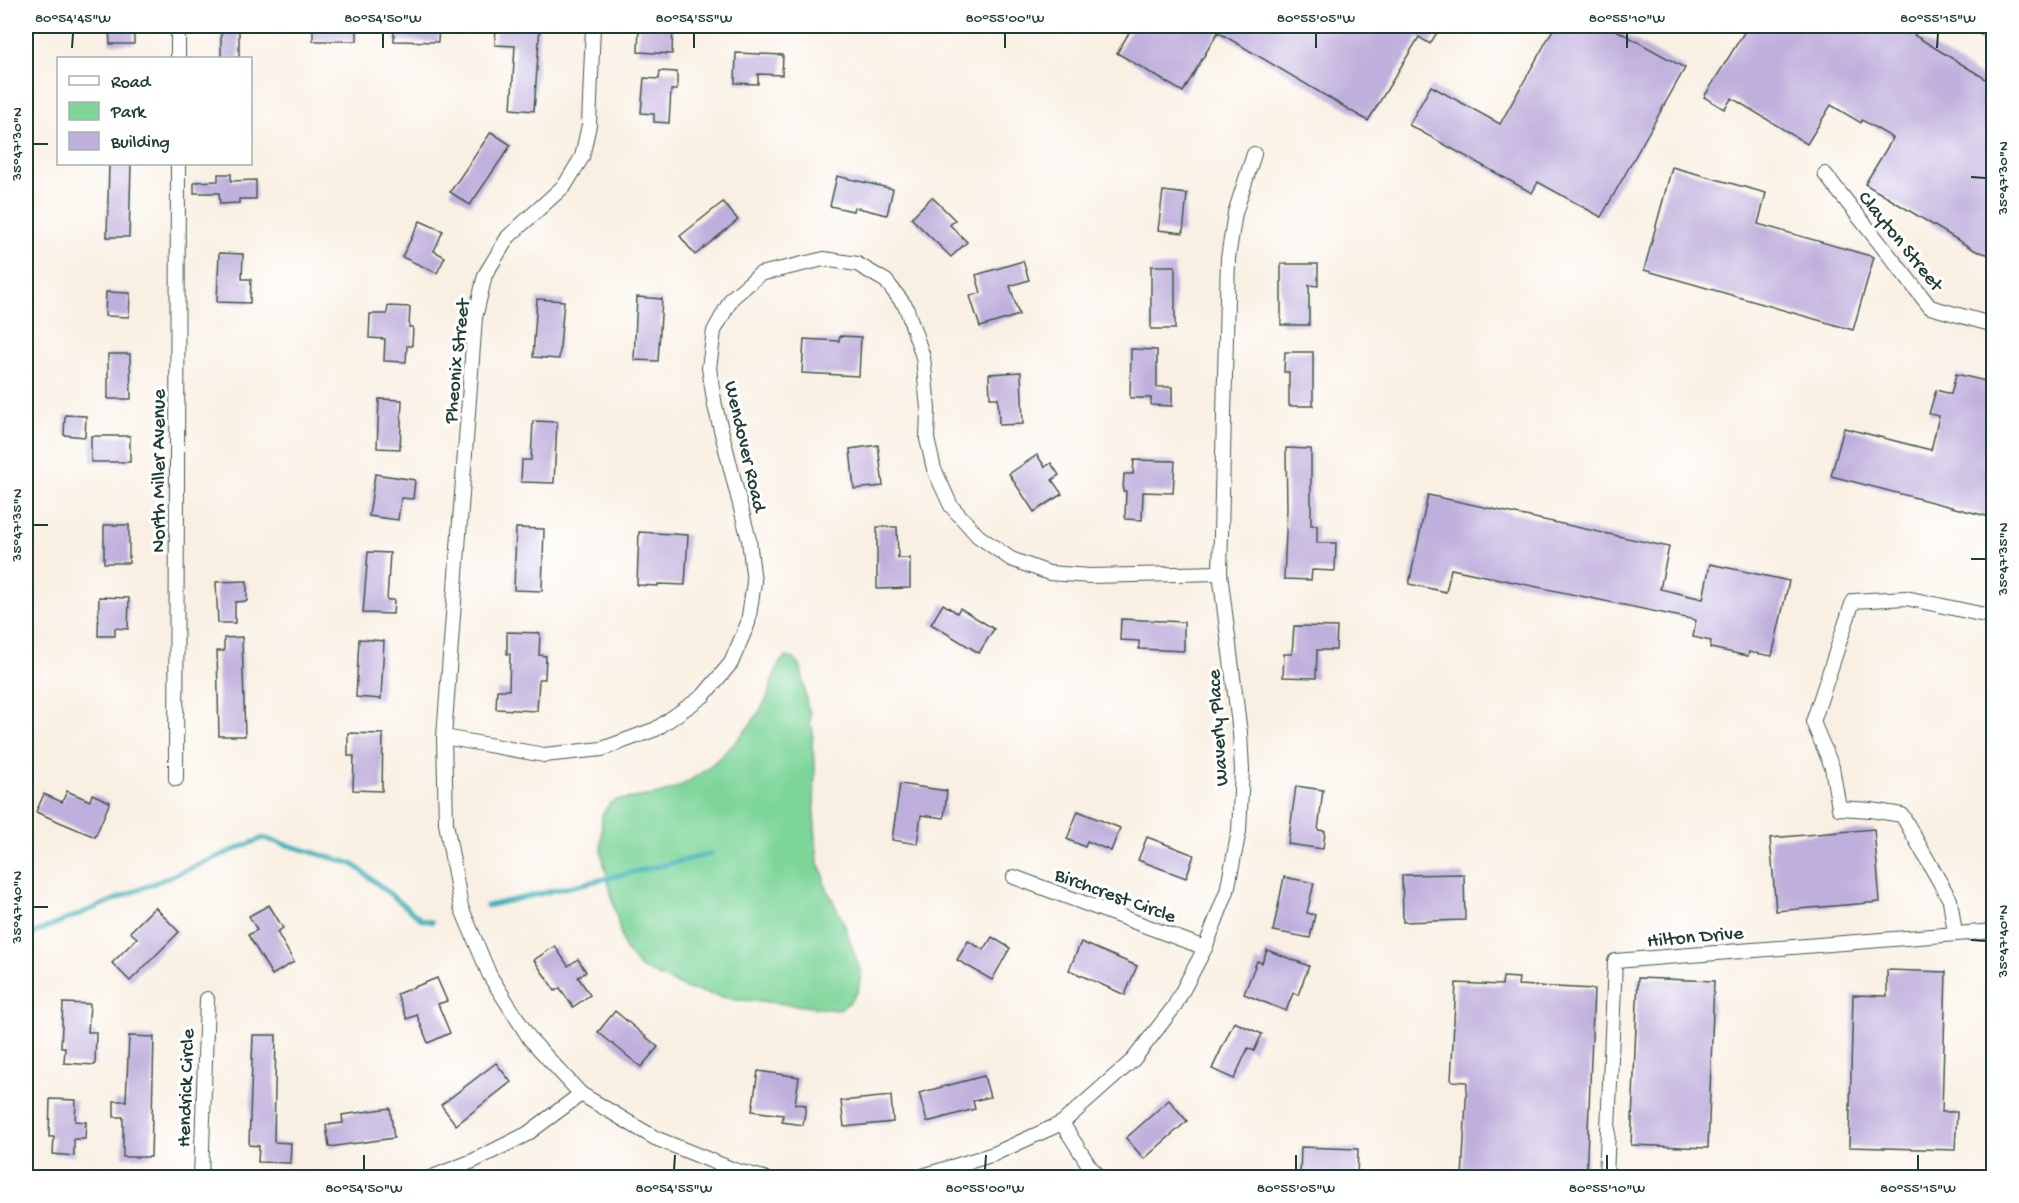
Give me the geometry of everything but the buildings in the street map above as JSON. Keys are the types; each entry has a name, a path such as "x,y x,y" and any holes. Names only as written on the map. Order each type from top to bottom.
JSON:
{"street":[{"path":"178,26 178,57"},
{"name":"Pheonix Street","path":"593,26 589,125 582,157 565,185 508,237 485,275 475,318 444,737 446,822 461,907 490,976 530,1039 581,1094 655,1138 738,1174 764,1178"},
{"path":"1980,26 1994,34"},
{"name":"Waverly Place","path":"916,1178 994,1154 1062,1123 1132,1060 1174,1008 1205,948 1229,881 1239,831 1242,770 1240,733 1220,573 1228,258 1235,213 1254,154"},
{"name":"North Miller Avenue","path":"176,779 178,165"},
{"name":"Clayton Street","path":"1825,174 1930,307 1994,325"},
{"name":"Wendover Road","path":"444,737 544,755 602,749 656,729 703,696 731,663 748,623 754,582 749,540 715,406 709,368 714,331 732,298 760,274 824,259 857,264 886,281 906,307 922,357 928,409 927,440 934,469 951,506 978,536 1011,559 1049,573 1090,576 1220,573"},
{"path":"1955,933 1950,900 1902,815 1839,808 1832,767 1814,722 1853,601 1906,598 1994,617"},
{"name":"Birchcrest Circle","path":"1014,877 1205,948"},
{"name":"Hilton Drive","path":"1606,1178 1615,961 1994,931"},
{"name":"Hendrick Circle","path":"201,1178 207,999"},
{"path":"430,1178 473,1161 527,1134 581,1094"},
{"path":"1062,1123 1090,1167 1101,1178"}],"green space":[{"path":"786,657 794,659 801,667 810,712 810,724 813,730 814,815 818,863 824,876 824,882 844,924 861,973 858,991 849,1003 837,1010 736,1000 688,989 640,968 624,948 601,851 602,815 610,803 616,800 662,793 707,769 757,716 768,697 775,672"}],"waterway":[{"path":"26,939 34,933 263,838 353,864 422,920 432,922"},
{"path":"487,906 711,854"}]}
